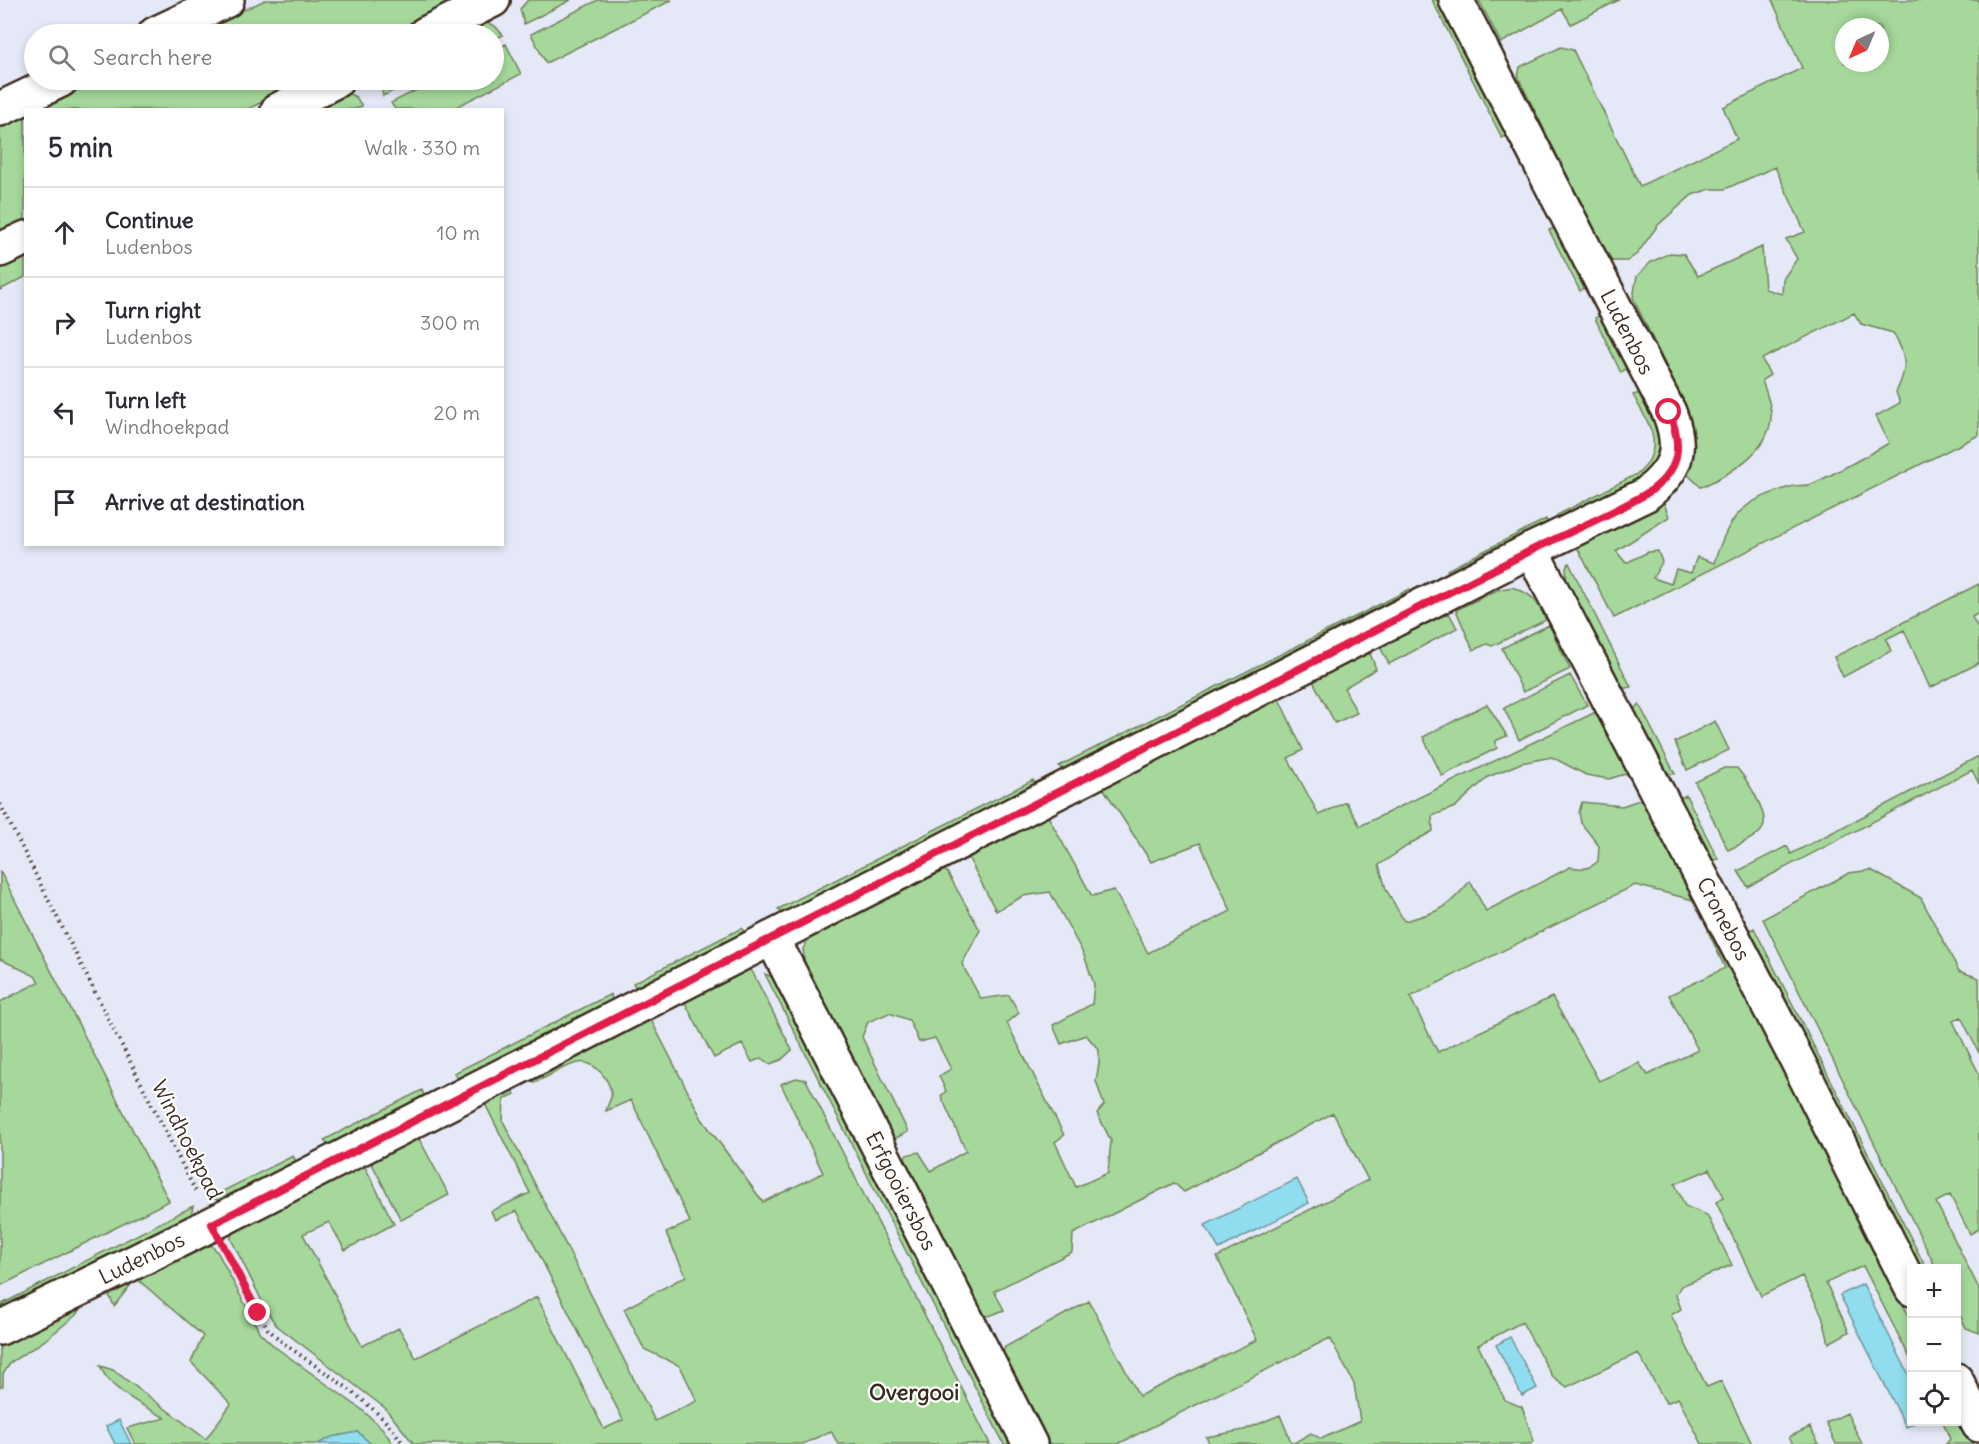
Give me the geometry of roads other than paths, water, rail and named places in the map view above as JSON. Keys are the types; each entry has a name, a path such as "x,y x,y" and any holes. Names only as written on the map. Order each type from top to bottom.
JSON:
{"street":[{"path":"176,24 227,0"},
{"path":"445,24 493,0"},
{"name":"Ludenbos","path":"0,1328 212,1224 1532,550 1645,495 1666,476 1673,465 1677,451 1677,436 1669,412 1456,0"},
{"path":"0,109 40,90"},
{"path":"282,108 317,90"},
{"path":"0,250 24,238"},
{"name":"Cronebos","path":"1532,550 1797,1060 1907,1281"},
{"name":"Erfgooiersbos","path":"772,938 1030,1444"},
{"path":"1961,1390 1979,1425"}],"water":[{"path":"1297,1179 1309,1203 1219,1249 1205,1225"},
{"path":"1863,1284 1907,1371 1908,1426 1906,1427 1840,1295"},
{"path":"1510,1337 1537,1388 1522,1396 1496,1345"},
{"path":"119,1420 131,1444 115,1444 106,1426"},
{"path":"358,1432 371,1444 318,1444 332,1437"}],"district":[{"name":"Overgooi","path":"914,1392"}]}
